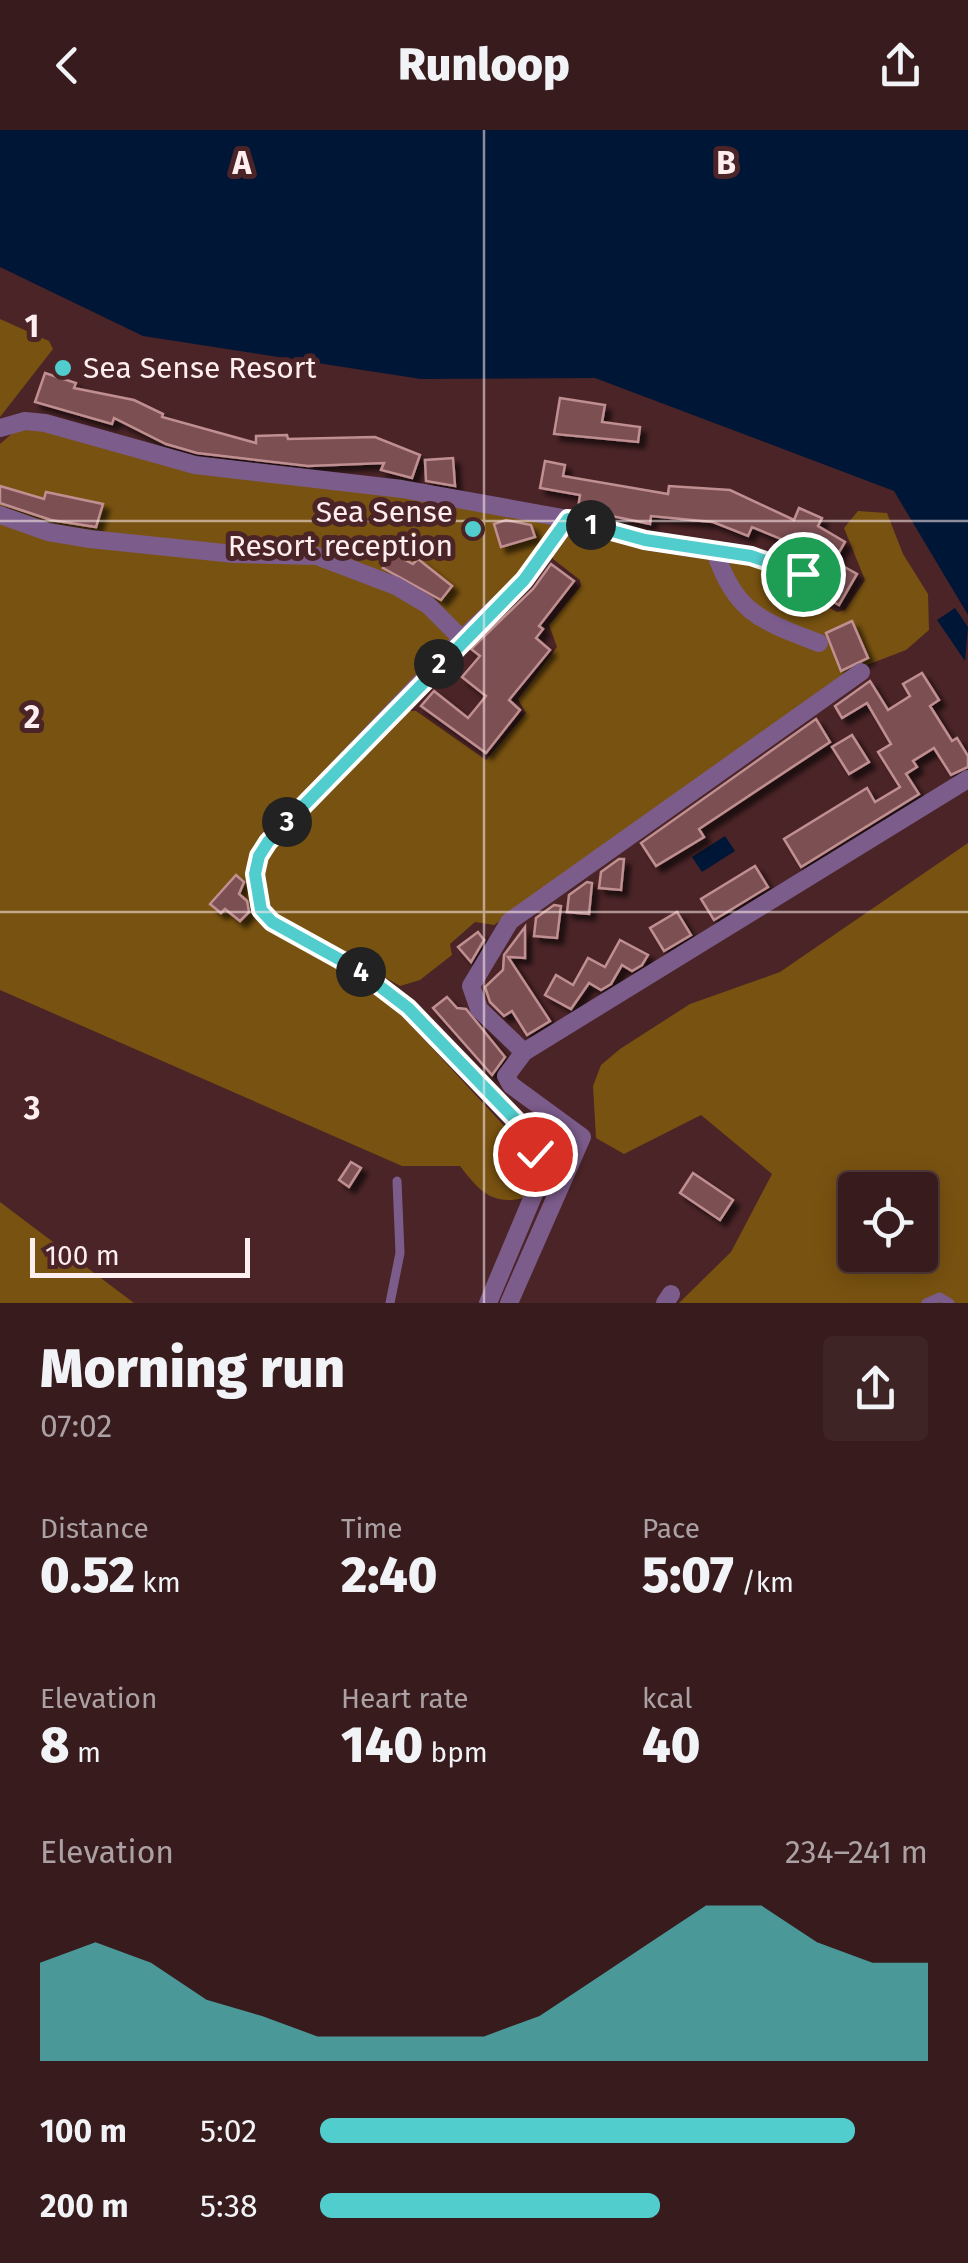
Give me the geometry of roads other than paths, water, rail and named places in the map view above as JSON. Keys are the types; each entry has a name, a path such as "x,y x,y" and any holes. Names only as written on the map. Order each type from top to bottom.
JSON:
{"street":[{"path":"0,428 25,421 45,423 196,466 402,488 568,519 645,540 751,556 803,574"},
{"path":"0,515 48,532 90,539 234,554 316,556 396,586 428,605 462,639"},
{"path":"488,1303 542,1175 526,1136 408,1008 357,969 272,922 261,910 255,894 259,856 268,842 535,567 568,519"},
{"path":"714,552 729,589 748,610 761,620 819,643"},
{"path":"524,1052 480,1009 471,986 510,921 861,672"},
{"path":"509,1303 582,1137 506,1080 507,1070 524,1052 968,779"}],"lane":[{"path":"390,1303 400,1253 397,1182"},
{"path":"926,1303 940,1298 950,1303"}],"water":[{"path":"0,130 968,130 968,615 894,491 595,378 421,379 143,336 0,267"},
{"path":"955,608 968,627 965,661 937,620"},
{"path":"725,836 735,851 702,872 692,857"}],"place":[{"name":"Sea Sense Resort","path":"63,368"},
{"name":"Sea Sense Resort reception","path":"473,529"}]}
